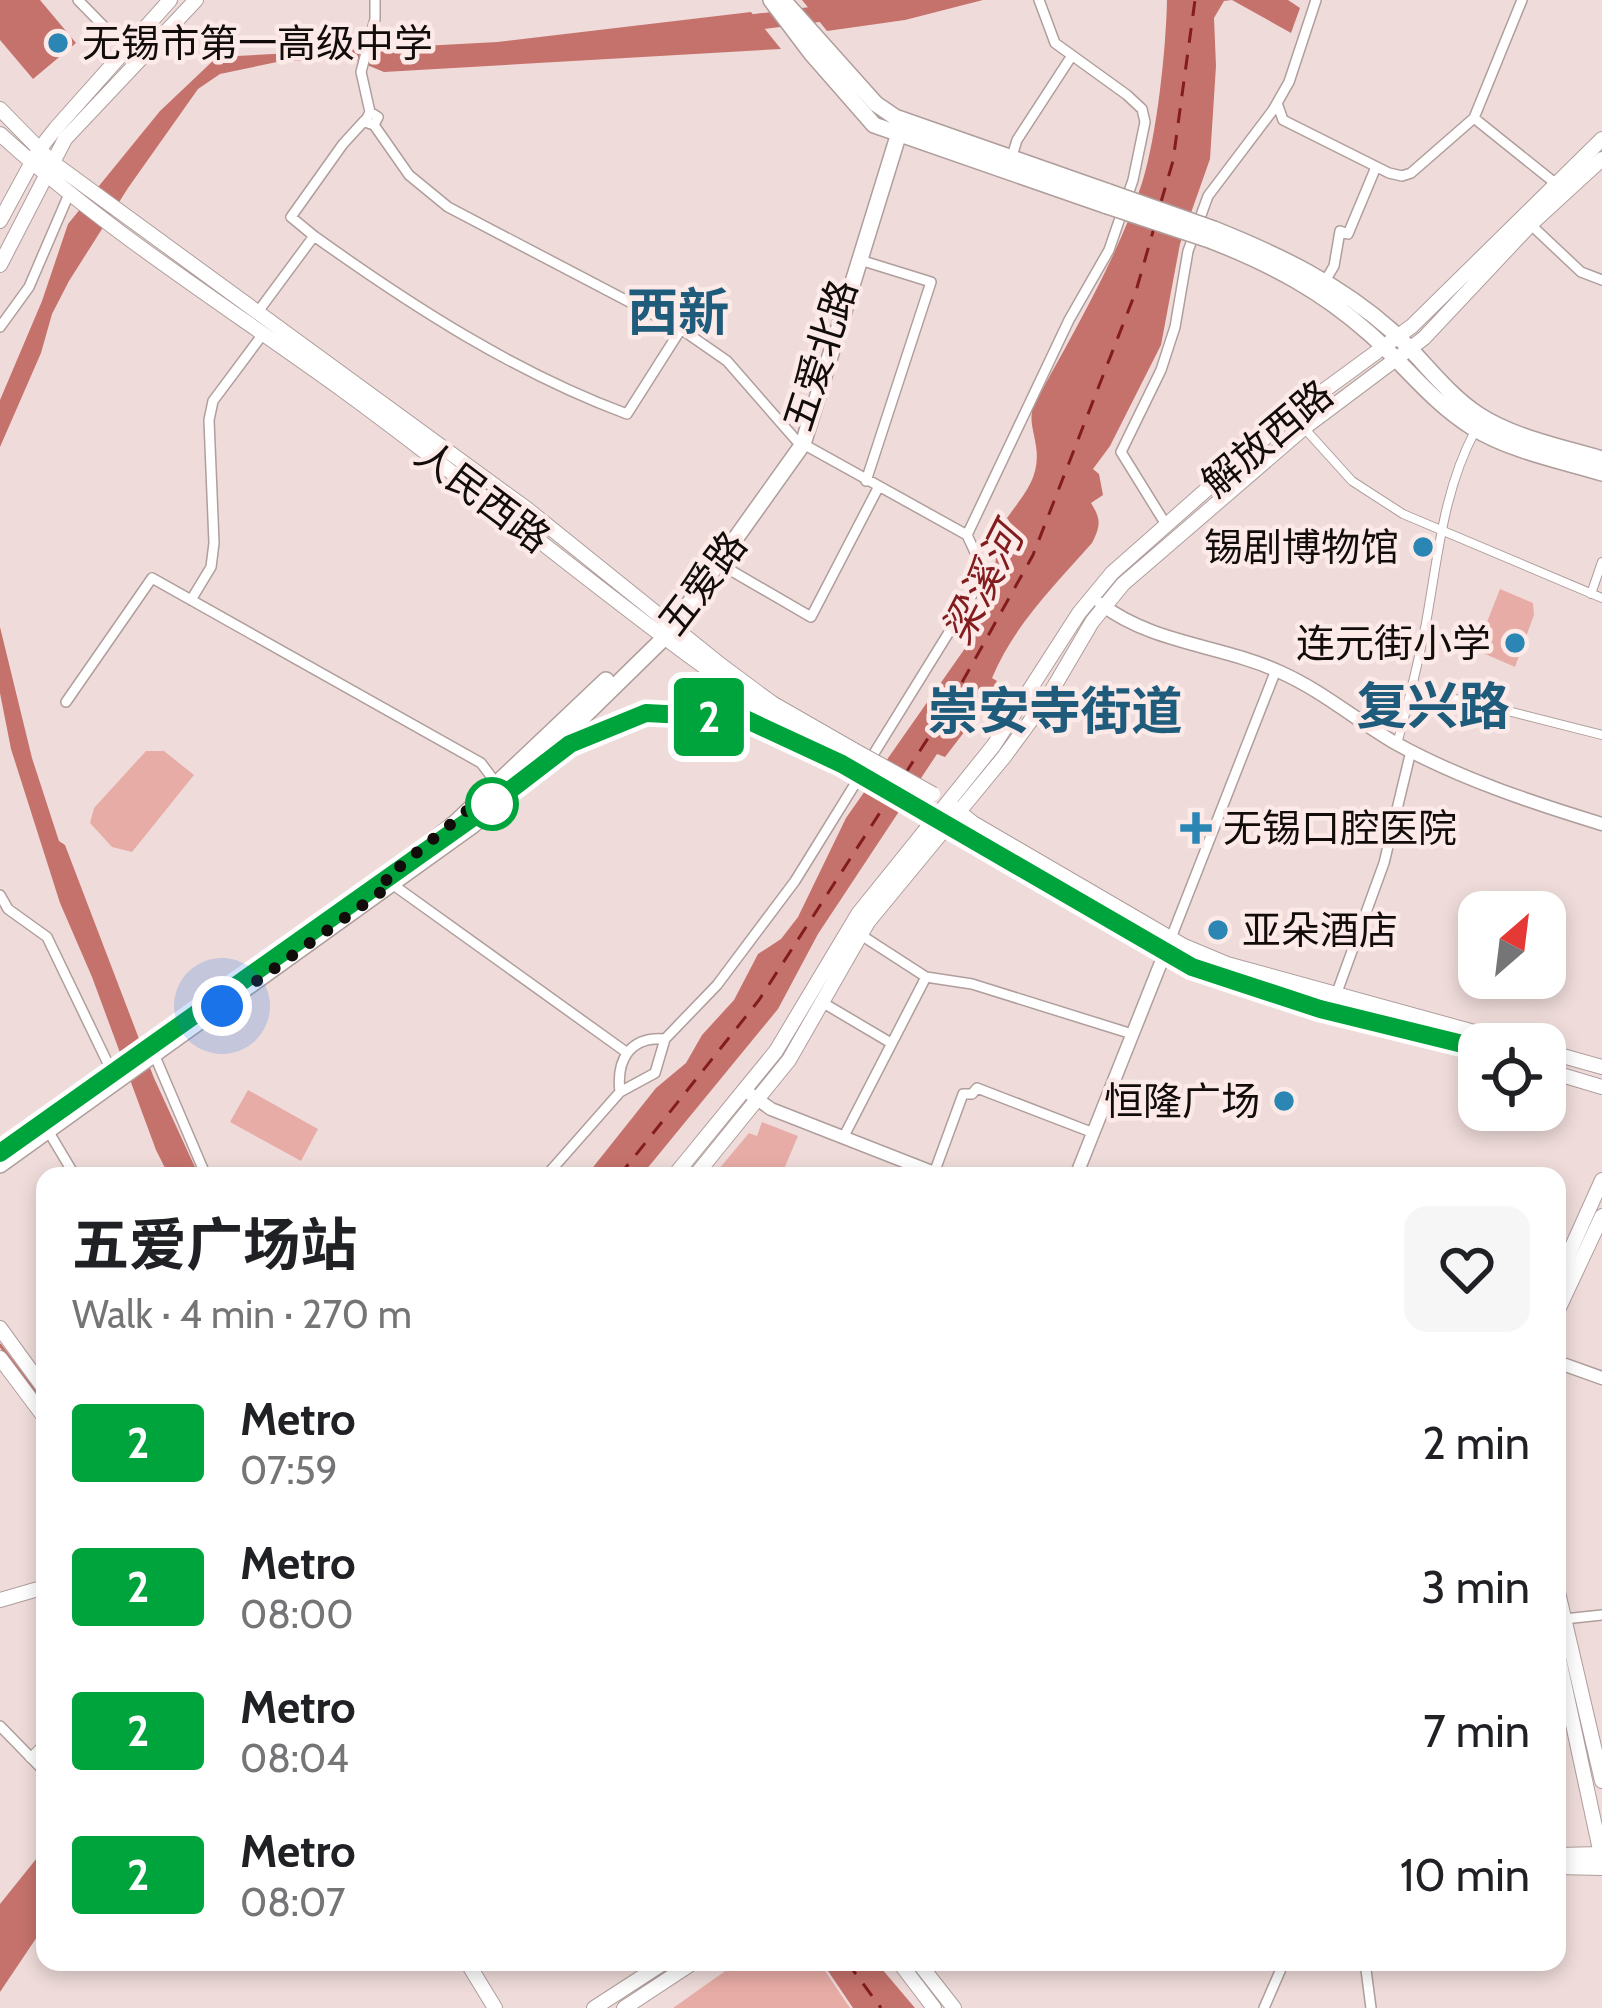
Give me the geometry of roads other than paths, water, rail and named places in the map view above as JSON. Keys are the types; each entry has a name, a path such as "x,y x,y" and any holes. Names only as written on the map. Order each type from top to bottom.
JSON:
{"main road":[{"path":"0,221 35,157 170,0"},
{"path":"0,265 65,139 196,0"},
{"path":"771,0 815,48"},
{"path":"783,0 874,125 1011,159 1108,199"},
{"path":"0,109 35,157"},
{"path":"896,127 1273,253 1325,281 1390,340 1397,359 1476,430 1513,447 1602,473"},
{"name":"五爱路","path":"119,1073 472,826 667,628 718,563 799,442 860,260 896,127"},
{"name":"五爱北路","path":"667,628 799,442 896,127"},
{"path":"0,134 120,221"},
{"name":"解放西路","path":"1098,601 1304,428 1411,348 1555,183 1602,139"},
{"name":"解放西路","path":"816,998 857,914 1048,697 1098,601 1165,523 1292,415 1412,326 1526,219 1602,159"},
{"name":"人民西路","path":"120,221 471,467 667,628"},
{"name":"人民西路","path":"120,221 263,334 852,758"},
{"path":"1213,235 1411,348 1462,403 1502,429 1602,459"},
{"name":"五爱路","path":"389,882 667,628"},
{"path":"852,758 933,794 949,814"},
{"path":"852,758 922,808 949,814 1223,977 1458,1045"},
{"name":"解放西路","path":"701,1167 776,1051 949,814"},
{"path":"1168,945 1458,1028"},
{"path":"1566,1057 1602,1067"},
{"path":"0,1165 119,1073"},
{"path":"1566,1076 1602,1087"},
{"name":"解放西路","path":"683,1167 751,1095"},
{"path":"0,1154 46,1128"},
{"path":"1566,1260 1602,1180"},
{"path":"1566,1293 1602,1216"},
{"path":"0,1328 36,1373"},
{"path":"0,1358 36,1406"},
{"path":"0,1600 36,1590"},
{"path":"1566,1628 1602,1781"},
{"path":"1566,1692 1602,1858"},
{"path":"1566,1856 1602,1858"},
{"path":"1566,1865 1602,1858"},
{"path":"472,1971 495,2008"},
{"path":"594,2008 651,1971"},
{"path":"624,2008 680,1971"},
{"path":"905,1971 934,2008"},
{"path":"925,1971 954,2008"}],"street":[{"path":"78,0 126,49"},
{"path":"375,0 361,72 370,119 409,176 448,206 681,329 727,361 799,442 967,535 980,563 972,595 795,881 717,985 665,1039 656,1073 620,1092 554,1167"},
{"path":"967,535 1069,320 1109,250 1133,180 1144,122 1142,110 1055,44 1039,0"},
{"path":"1165,523 1121,452 1161,370 1175,327 1188,250 1208,196 1289,82 1316,0"},
{"path":"1277,103 1283,120 1376,167 1402,176 1412,173 1474,118 1522,0"},
{"path":"1011,159 1017,140 1071,57"},
{"path":"1474,118 1555,183"},
{"path":"370,119 343,144 291,217 422,313 578,396 628,414 681,329"},
{"path":"1325,281 1334,266 1340,231 1348,234 1376,167"},
{"path":"0,328 29,286 77,194"},
{"path":"1526,219 1581,272 1602,280"},
{"path":"257,313 314,236"},
{"path":"860,260 932,282 866,481"},
{"path":"191,600 211,567 214,543 208,420 213,401 263,334"},
{"path":"1304,428 1368,493 1442,531 1602,598"},
{"path":"1336,995 1384,863 1442,531 1460,459 1476,430"},
{"path":"718,563 811,617 878,488"},
{"path":"1591,594 1602,562"},
{"path":"66,702 152,578 481,763 496,783"},
{"path":"1098,601 1147,630 1276,670 1322,692 1404,747 1482,783 1602,824"},
{"path":"1079,1167 1276,670"},
{"path":"1411,692 1473,702 1602,735"},
{"path":"389,882 626,1052"},
{"path":"0,895 8,909 47,937 119,1073"},
{"path":"861,935 926,976 972,984 1132,1034"},
{"path":"843,1138 926,976"},
{"path":"816,998 891,1043"},
{"path":"620,1092 618,1073 626,1052 643,1041 665,1039"},
{"path":"153,1050 202,1167"},
{"path":"939,1167 962,1094 976,1088 1091,1132"},
{"path":"751,1095 771,1109 916,1167"},
{"path":"46,1128 70,1167"},
{"path":"1566,1365 1602,1378"},
{"path":"1566,1619 1602,1615"},
{"path":"0,1726 36,1766"},
{"path":"28,1759 36,1751"},
{"path":"1264,2008 1280,1971"},
{"path":"1366,1971 1371,2008"}],"waterway":[{"path":"740,24 834,12"},
{"path":"0,1345 36,1393"}],"metro line":[{"name":"2","path":"0,1153 570,744 646,713 743,718 842,764 1192,967 1320,1009 1458,1043"}],"place":[{"name":"无锡市第一高级中学","path":"58,43"},
{"name":"锡剧博物馆","path":"1423,547"},
{"name":"连元街小学","path":"1515,643"},
{"name":"无锡口腔医院","path":"1196,828"},
{"name":"亚朵酒店","path":"1218,930"},
{"name":"恒隆广场","path":"1284,1101"}],"district":[{"name":"西新","path":"678,312"},
{"name":"复兴路","path":"1433,706"},
{"name":"崇安寺街道","path":"1055,711"}],"water label":[{"name":"梁溪河","path":"982,584"}]}
